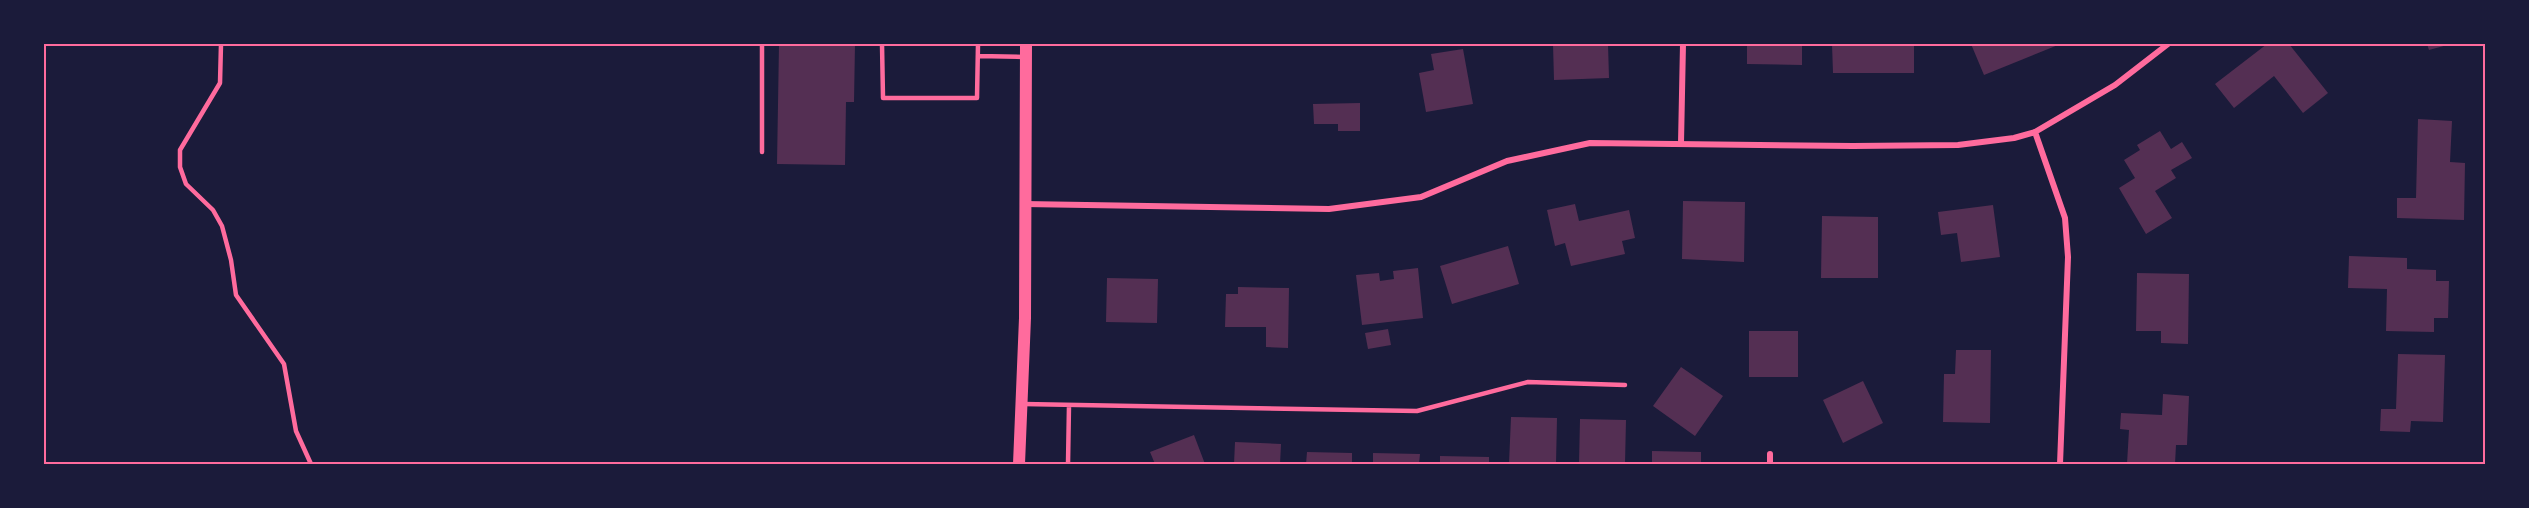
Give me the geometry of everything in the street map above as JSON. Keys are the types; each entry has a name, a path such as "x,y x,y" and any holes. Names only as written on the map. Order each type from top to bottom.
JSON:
{"main road":[{"path":"1019,465 1025,318 1026,44"}],"street":[{"path":"1681,143 1683,44"},
{"path":"1024,204 1329,210 1421,197 1507,161 1590,143 1958,145 2014,138 2035,132 2115,86 2168,44"},
{"path":"2035,132 2064,218 2068,257 2060,465"},
{"path":"1770,454 1770,465"}],"lane":[{"path":"221,44 220,83 180,150 180,167 186,184 213,210 222,226 231,260 236,295 284,364 296,431 311,465"},
{"path":"762,44 762,152"},
{"path":"882,44 883,98 977,98 978,44"},
{"path":"978,56 1026,57"},
{"path":"1022,404 1417,411 1528,382 1626,385"},
{"path":"1068,465 1069,405"}],"building":[{"path":"779,44 855,44 854,102 846,102 845,165 777,164"},
{"path":"1553,44 1608,44 1609,78 1554,80"},
{"path":"1747,44 1802,44 1802,65 1747,64"},
{"path":"1832,44 1914,44 1914,73 1833,73"},
{"path":"1971,44 2057,44 2058,45 1984,75"},
{"path":"2267,44 2289,44 2328,93 2303,113 2274,76 2234,108 2215,84"},
{"path":"2427,44 2451,44 2429,50"},
{"path":"1463,49 1473,104 1426,112 1419,73 1434,70 1431,54"},
{"path":"1360,103 1360,131 1338,131 1338,124 1314,124 1313,104"},
{"path":"2418,119 2452,121 2450,162 2465,163 2464,220 2397,218 2397,198 2416,198"},
{"path":"2160,131 2171,149 2182,142 2192,158 2171,170 2176,178 2155,191 2172,218 2146,234 2119,188 2135,178 2124,160 2140,150 2137,145"},
{"path":"1683,201 1745,202 1744,262 1682,259"},
{"path":"1575,204 1579,221 1629,210 1635,238 1622,241 1625,254 1571,266 1565,243 1555,246 1547,210"},
{"path":"1993,205 2000,257 1961,262 1957,233 1941,235 1938,212"},
{"path":"1822,216 1878,217 1878,278 1821,278"},
{"path":"1508,246 1519,284 1452,304 1440,266"},
{"path":"2349,256 2407,258 2407,269 2436,270 2436,281 2449,281 2448,318 2434,318 2434,332 2386,331 2387,289 2348,288"},
{"path":"1418,268 1423,318 1362,325 1356,275 1379,273 1380,281 1394,279 1393,271"},
{"path":"2137,273 2189,274 2188,344 2161,343 2161,331 2136,331"},
{"path":"1107,278 1158,279 1157,323 1106,322"},
{"path":"1238,287 1289,288 1288,348 1266,347 1266,327 1225,327 1226,294 1238,294"},
{"path":"1388,329 1391,345 1368,349 1365,333"},
{"path":"1749,331 1798,331 1798,377 1749,377"},
{"path":"1956,350 1991,350 1990,423 1943,422 1944,374 1955,374"},
{"path":"2398,354 2445,355 2443,422 2411,421 2410,432 2380,431 2381,409 2396,409"},
{"path":"1681,367 1723,396 1695,436 1653,406"},
{"path":"1863,381 1883,423 1843,443 1823,400"},
{"path":"2163,394 2189,396 2187,445 2176,445 2175,464 2127,464 2129,430 2120,429 2121,413 2162,415"},
{"path":"1511,417 1557,418 1556,464 1509,464"},
{"path":"1580,419 1626,420 1625,464 1579,464"},
{"path":"1194,435 1205,464 1155,464 1150,452"},
{"path":"1235,442 1281,444 1280,464 1234,464"},
{"path":"1652,451 1701,452 1701,464 1652,464"},
{"path":"1307,452 1352,453 1352,464 1306,464"},
{"path":"1373,453 1420,454 1419,464 1373,464"},
{"path":"1440,456 1489,457 1489,464 1440,464"}]}
